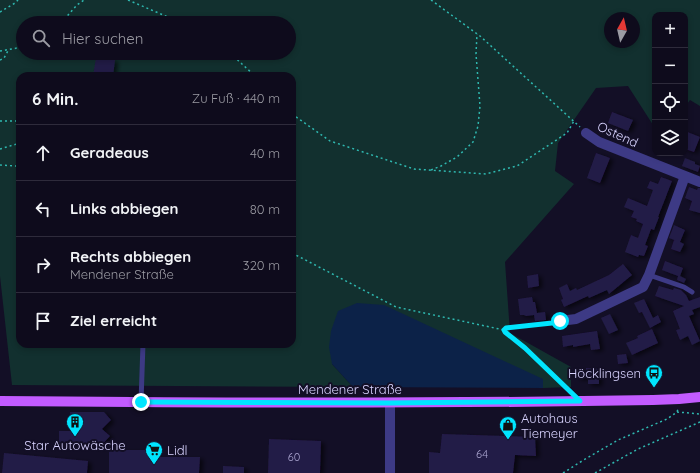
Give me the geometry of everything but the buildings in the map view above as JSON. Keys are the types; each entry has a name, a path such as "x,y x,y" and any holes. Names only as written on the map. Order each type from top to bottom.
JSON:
{"main road":[{"name":"Mendener Straße","path":"0,401 390,403 580,401 679,399 700,397"}],"street":[{"name":"Ostend","path":"586,133 599,142 700,182"},
{"path":"560,321 576,319 643,287 649,275 684,176"},
{"path":"390,403 390,473"}],"lane":[{"path":"649,275 684,287 692,292"},
{"path":"141,402 143,348"}],"path":[{"path":"0,12 18,0"},
{"path":"67,16 77,5 84,0"},
{"path":"128,0 166,16"},
{"path":"296,117 330,141 414,169 486,174 517,166 567,133 574,121 477,34 431,0"},
{"path":"430,170 442,166 456,157 472,142 478,126 480,87 476,54 477,34"},
{"path":"0,51 16,48"},
{"path":"0,60 4,58 9,50"},
{"path":"239,60 251,72"},
{"path":"0,121 16,121"},
{"path":"0,149 16,144"},
{"path":"0,165 16,166"},
{"path":"296,255 396,306 504,330 580,401"},
{"path":"504,330 506,328 560,321"},
{"path":"677,412 679,399"},
{"path":"563,473 618,440 668,419 677,412 700,414"},
{"path":"595,473 638,450 700,422"}],"green space":[{"path":"0,0 700,0 700,106 690,100 688,103 688,12 652,12 652,123 628,86 596,88 558,143 555,171 574,184 505,262 510,333 571,367 571,387 543,388 542,379 332,364 353,387 12,385 0,276"}],"water":[{"path":"357,303 384,305 543,379 543,388 353,387 332,364 329,347 331,331 338,311"}],"place":[{"name":"Höcklingsen","path":"654,388"},
{"name":"Star Autowäsche","path":"75,437"},
{"name":"Autohaus Tiemeyer","path":"508,440"},
{"name":"Lidl","path":"154,465"}],"route":[{"path":"141,402 390,403 580,401 504,330 506,328 560,321"}]}
